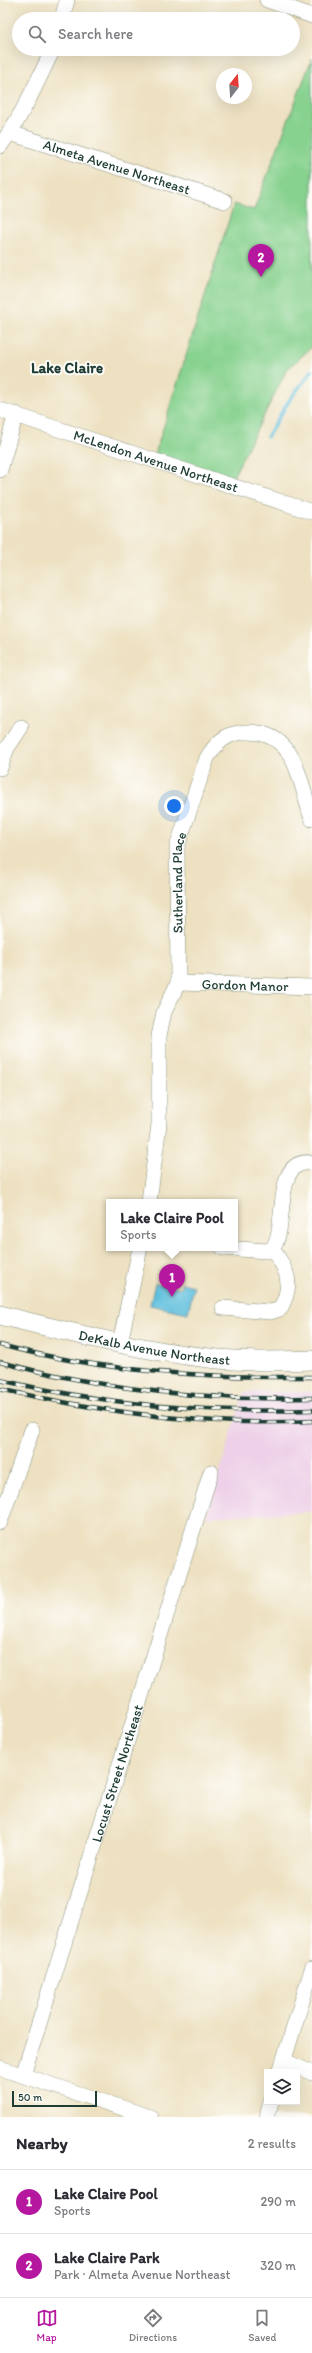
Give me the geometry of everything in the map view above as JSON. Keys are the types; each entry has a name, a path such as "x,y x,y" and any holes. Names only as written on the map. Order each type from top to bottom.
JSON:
{"main road":[{"name":"DeKalb Avenue Northeast","path":"0,1315 120,1343 208,1358 278,1361 312,1360"}],"street":[{"path":"64,12 67,0"},
{"path":"267,0 312,16"},
{"path":"0,146 10,133 49,56"},
{"name":"Almeta Avenue Northeast","path":"10,133 225,201"},
{"name":"McLendon Avenue Northeast","path":"0,410 312,512"},
{"path":"0,470 16,414"},
{"path":"0,768 7,748 21,727"},
{"name":"Sutherland Place","path":"149,1199 159,1124 159,1036 164,1012 178,983 177,847 207,758 213,748 221,740 233,732 265,734 280,741 291,754 300,775 312,819"},
{"name":"Gordon Manor","path":"178,983 312,987"},
{"path":"238,1249 267,1251 272,1249 277,1240 288,1176 296,1166 312,1163"},
{"path":"223,1308 271,1312 280,1309 285,1299 288,1279 282,1262 272,1249"},
{"path":"120,1343 139,1251"},
{"path":"0,1522 32,1430"},
{"name":"Locust Street Northeast","path":"23,2075 211,1472"},
{"path":"312,1969 282,2066 312,2073"},
{"path":"0,2068 150,2117"},
{"path":"267,2117 270,2105"}],"shaded area":[{"path":"244,1392 312,1392 312,1512 206,1517"}],"green space":[{"path":"312,58 312,347 287,369 231,481 154,457 234,204 254,210"}],"water":[{"path":"155,1283 181,1288 182,1283 194,1286 188,1313 150,1305"}],"waterway":[{"path":"267,437 290,399 312,371"}],"railway":[{"path":"0,1345 78,1362 155,1372 233,1376 312,1377"},
{"path":"0,1362 77,1379 155,1391 233,1397 312,1398"},
{"path":"0,1380 78,1396 155,1406 272,1411 312,1410"},
{"path":"0,1389 76,1405 155,1416 234,1422 312,1421"}],"place":[{"name":"Lake Claire Park","path":"261,277"},
{"name":"Lake Claire Pool","path":"172,1297"}],"district":[{"name":"Lake Claire","path":"67,368"}]}
